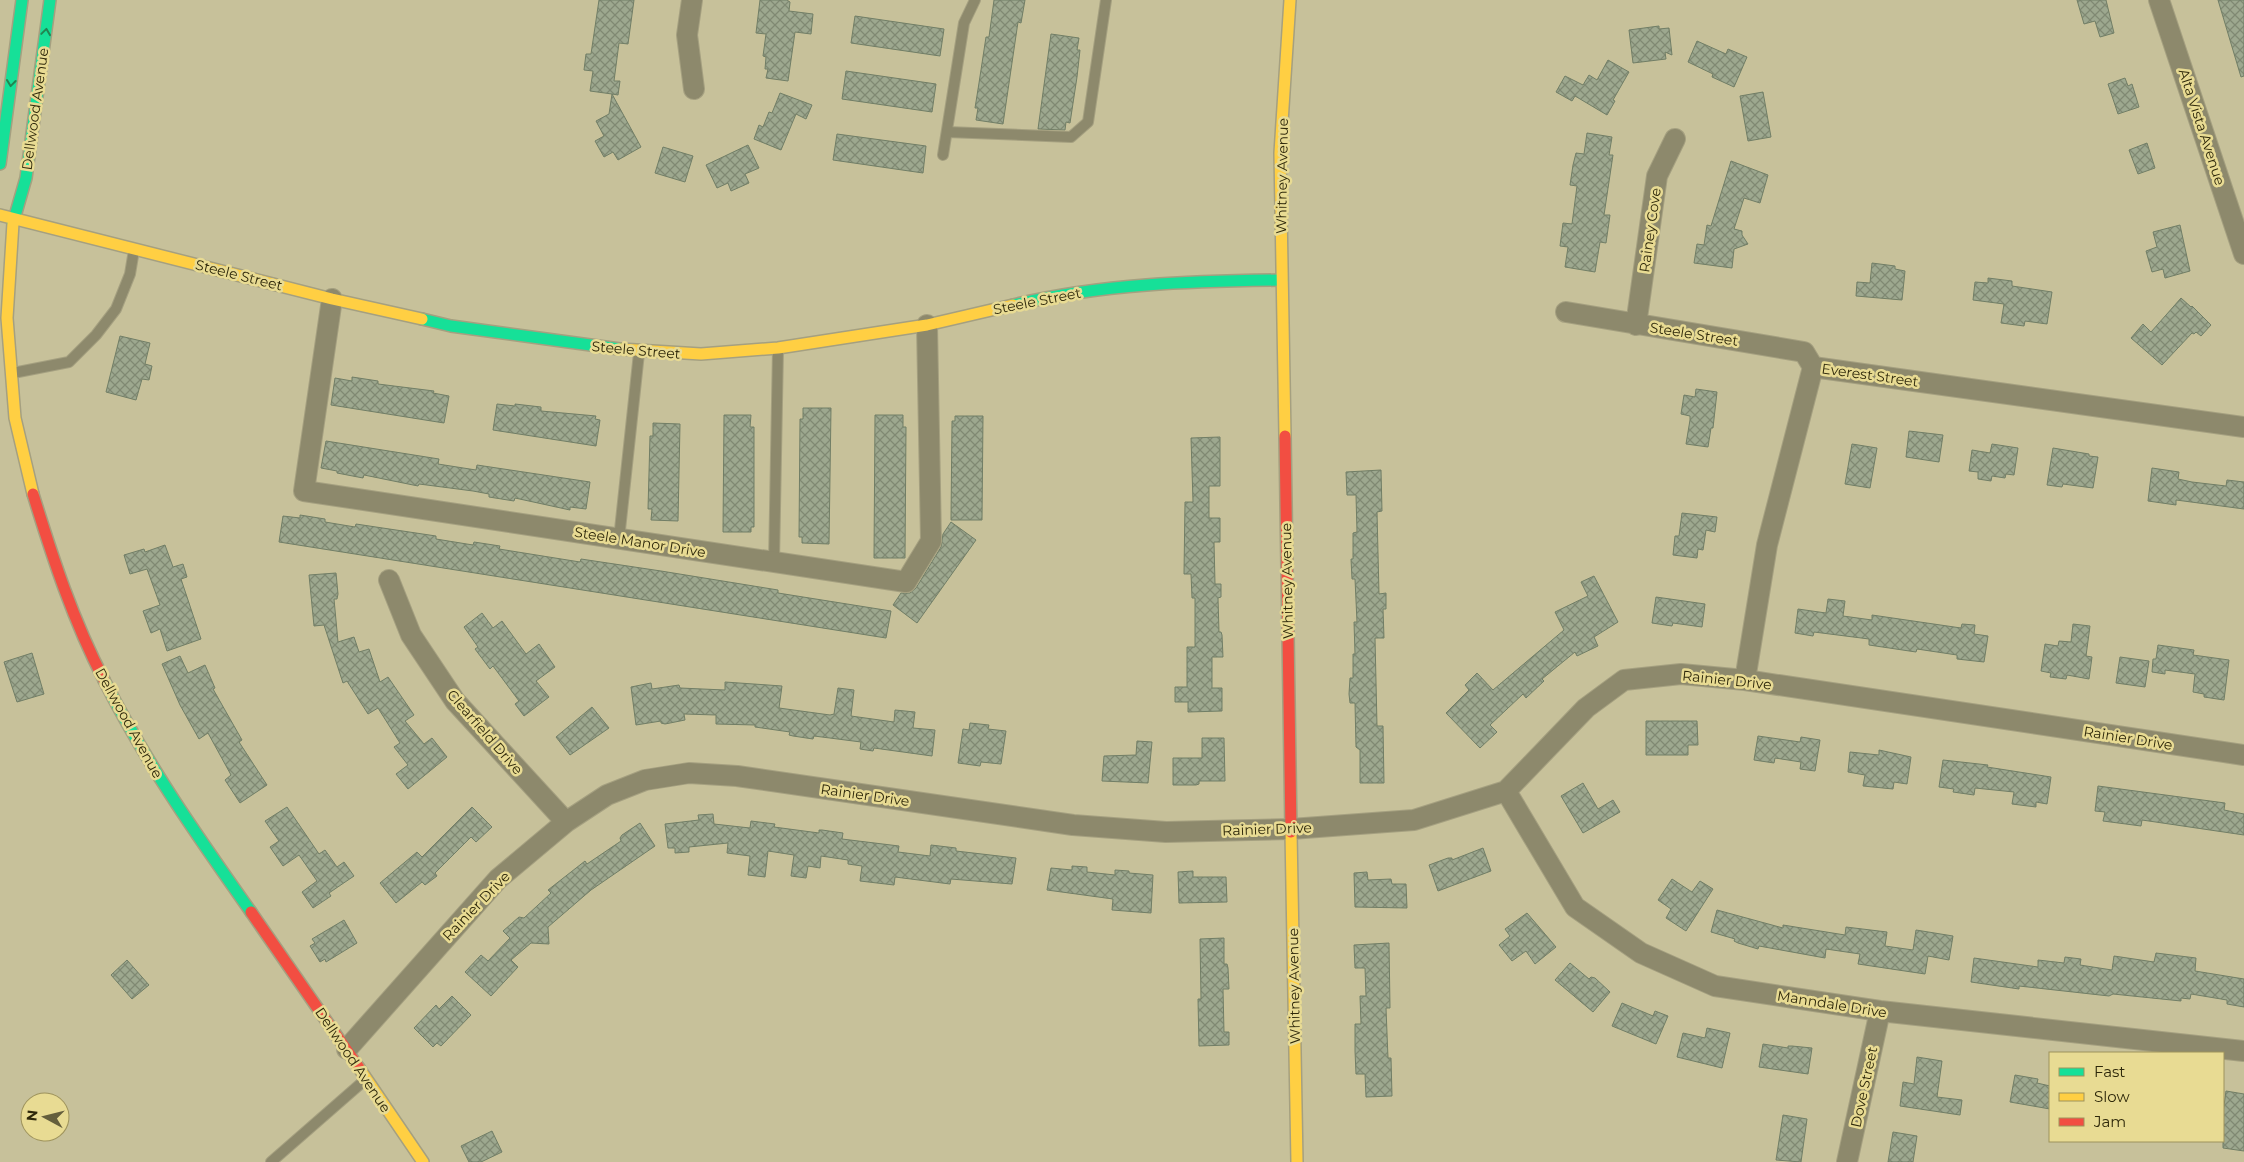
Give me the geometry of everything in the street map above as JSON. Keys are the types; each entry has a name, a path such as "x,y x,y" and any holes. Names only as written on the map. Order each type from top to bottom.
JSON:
{"street":[{"name":"Dellwood Avenue","path":"0,164 22,0"},
{"name":"Dellwood Avenue","path":"50,0 26,178 12,217 7,318 12,373 8,420 34,493 57,573 84,641 125,722 186,821 347,1049 423,1162"},
{"path":"692,0 687,35 694,89"},
{"name":"Whitney Avenue","path":"1290,0 1280,153 1297,1162"},
{"name":"Alta Vista Avenue","path":"2159,0 2244,254"},
{"name":"Rainey Cove","path":"1636,325 1657,176 1675,140"},
{"name":"Dellwood Avenue","path":"6,198 12,217"},
{"name":"Steele Street","path":"0,215 332,299 451,326 639,352 700,354 778,348 927,325 1043,298 1117,287 1282,280"},
{"name":"Steele Manor Drive","path":"332,299 304,491 906,582 931,541 927,325"},
{"name":"Steele Street","path":"1566,312 1804,352 1813,367"},
{"name":"Everest Street","path":"1745,680 1767,545 1813,367 2244,427"},
{"name":"Clearfield Drive","path":"389,580 412,635 455,701 566,822"},
{"name":"Rainier Drive","path":"347,1049 498,880 566,822 607,795 645,780 689,773 737,776 1073,825 1166,832 1290,829 1414,820 1506,791 1586,708 1624,680 1681,674 1745,680 2244,756"},
{"name":"Manndale Drive","path":"1506,791 1575,907 1641,952 1714,986 1880,1012 2244,1052"},
{"name":"Dove Street","path":"1848,1162 1880,1012"}],"lane":[{"path":"943,155 964,23 975,0"},
{"path":"947,132 1071,137 1088,122 1106,0"},
{"path":"12,373 69,362 96,335 116,309 130,274 135,248"},
{"path":"774,562 778,348"},
{"path":"620,539 639,352"},
{"path":"270,1162 367,1079"}],"building":[{"path":"599,0 634,0 628,44 619,43 614,81 620,81 618,95 590,91 593,71 584,70 586,54 591,54"},
{"path":"760,0 787,0 790,2 789,11 813,14 811,34 795,32 788,81 766,78 768,69 765,69 766,57 763,56 766,34 756,33"},
{"path":"994,0 1025,0 1021,23 1018,22 1003,124 976,120 978,108 975,108"},
{"path":"2077,0 2106,0 2114,33 2100,37 2095,21 2084,24"},
{"path":"2218,0 2244,0 2244,76 2241,77"},
{"path":"855,16 944,29 940,56 851,43"},
{"path":"1659,26 1659,29 1669,28 1672,55 1665,52 1666,59 1633,63 1629,30"},
{"path":"1051,34 1079,38 1077,50 1080,50 1070,123 1066,122 1065,130 1038,129"},
{"path":"1697,41 1726,54 1728,49 1747,57 1734,87 1712,77 1713,74 1688,62"},
{"path":"1608,60 1629,72 1607,115 1575,96 1572,101 1556,92 1565,76 1583,85 1589,75 1597,80"},
{"path":"846,71 936,84 932,112 842,99"},
{"path":"2125,78 2128,86 2132,84 2139,107 2118,114 2108,84"},
{"path":"1763,92 1771,137 1748,141 1740,96"},
{"path":"780,93 812,105 806,119 796,114 781,150 754,139 759,125 763,127 769,112 772,113"},
{"path":"612,94 641,147 618,160 613,152 604,157 595,141 604,136 596,121 609,114"},
{"path":"1587,133 1612,137 1609,155 1613,155 1604,215 1610,215 1606,243 1600,242 1595,272 1565,267 1568,247 1560,246 1563,223 1572,224 1577,186 1570,185 1573,165 1576,153 1584,154"},
{"path":"837,134 926,146 923,173 833,160"},
{"path":"2147,143 2155,168 2138,174 2129,150"},
{"path":"748,145 759,168 745,174 749,183 731,191 728,183 717,188 706,165"},
{"path":"663,147 693,156 685,182 655,173"},
{"path":"1731,161 1768,175 1760,203 1744,198 1734,229 1742,231 1742,235 1748,244 1734,249 1732,268 1694,263 1697,244 1704,245 1707,225 1711,226"},
{"path":"2180,225 2190,271 2165,278 2163,269 2152,272 2146,251 2157,247 2153,232"},
{"path":"1872,263 1895,266 1895,269 1905,271 1902,300 1856,296 1857,282 1870,283"},
{"path":"1988,278 2012,281 2012,286 2052,292 2047,324 2025,321 2024,326 2001,323 2004,304 1973,300 1975,282 1988,283"},
{"path":"2181,298 2211,325 2201,336 2196,332 2192,333 2162,365 2131,338 2143,324 2151,332"},
{"path":"120,336 150,343 145,364 152,366 149,380 142,379 136,400 106,392"},
{"path":"352,377 378,381 378,384 434,391 433,393 449,396 444,423 331,405 335,378 352,381"},
{"path":"1696,389 1717,392 1713,428 1711,428 1708,447 1686,444 1690,416 1681,414 1684,395 1695,397"},
{"path":"497,404 541,407 541,411 596,416 595,419 600,420 596,446 493,430"},
{"path":"803,408 831,408 829,544 802,543 802,537 799,537 800,419 803,419"},
{"path":"724,415 751,415 750,427 754,427 754,527 751,527 751,532 723,532"},
{"path":"875,415 903,415 903,427 906,427 905,558 874,558"},
{"path":"955,416 983,416 982,520 951,520 952,421 955,421"},
{"path":"653,423 680,424 678,521 651,520 652,509 648,509 650,436 653,436"},
{"path":"1909,431 1943,435 1939,462 1906,457"},
{"path":"1220,437 1220,486 1209,486 1209,518 1220,518 1220,542 1214,542 1215,584 1221,584 1221,597 1218,598 1219,632 1222,635 1223,657 1212,657 1212,688 1222,688 1222,711 1188,712 1188,702 1175,702 1175,687 1187,687 1187,647 1195,647 1195,598 1192,598 1191,574 1184,574 1185,502 1193,502 1191,438"},
{"path":"326,441 439,459 438,464 476,470 477,465 590,482 586,509 570,507 570,510 515,498 514,501 489,497 489,494 473,491 419,484 418,486 364,475 363,478 337,473 337,471 321,468"},
{"path":"1852,444 1877,448 1870,488 1845,484"},
{"path":"1992,444 2018,448 2014,475 2006,474 2005,478 1992,476 1991,481 1978,479 1978,472 1969,471 1972,450 1990,453"},
{"path":"2053,448 2098,457 2093,488 2063,484 2062,487 2047,485"},
{"path":"2152,468 2179,472 2178,479 2192,482 2226,486 2227,480 2244,482 2244,509 2176,500 2176,505 2148,501"},
{"path":"1381,470 1382,511 1377,512 1379,594 1386,593 1386,609 1383,609 1384,638 1375,638 1377,726 1383,726 1384,783 1360,783 1360,750 1356,747 1355,703 1350,703 1349,694 1350,678 1353,678 1353,654 1355,654 1354,622 1357,622 1355,579 1352,579 1351,559 1353,559 1353,533 1357,532 1356,495 1347,495 1346,472"},
{"path":"1682,513 1717,517 1715,532 1706,530 1703,550 1698,549 1697,558 1673,555 1675,536 1679,536"},
{"path":"300,515 325,519 325,522 355,527 356,524 436,536 436,539 473,545 474,542 500,546 499,549 580,562 581,559 661,571 778,590 778,593 891,611 886,638 279,542 283,516 300,518"},
{"path":"951,522 976,540 917,623 893,605 901,593 910,593 916,588 941,547 943,534"},
{"path":"165,545 173,567 183,564 187,577 181,579 201,639 167,651 160,629 151,633 143,611 160,605 147,569 130,574 124,555 144,549 145,552"},
{"path":"336,573 338,594 337,599 334,599 338,642 354,637 359,652 369,649 380,682 388,677 414,715 405,721 424,744 432,738 447,757 408,789 396,774 408,765 394,747 400,743 378,708 368,714 347,681 343,683 324,625 314,626 309,575"},
{"path":"1594,576 1618,622 1594,637 1598,646 1577,656 1575,652 1542,679 1544,681 1526,698 1523,694 1490,725 1497,732 1480,748 1446,713 1469,690 1465,685 1477,673 1493,690 1564,630 1555,612 1588,596 1581,582"},
{"path":"1656,597 1705,604 1702,627 1673,623 1672,626 1652,623"},
{"path":"1828,599 1845,601 1843,616 1872,620 1872,615 1961,628 1962,624 1975,625 1974,634 1988,636 1984,662 1957,659 1957,655 1917,649 1916,652 1869,645 1869,639 1814,632 1813,636 1795,633 1798,609 1826,613"},
{"path":"482,613 493,628 502,621 526,654 539,644 555,667 536,681 549,697 524,716 515,704 519,701 493,666 490,669 475,649 478,647 464,627"},
{"path":"2073,624 2090,626 2086,656 2092,657 2089,679 2067,675 2066,679 2050,677 2051,673 2041,671 2045,644 2058,646 2059,641 2071,642"},
{"path":"2158,645 2194,650 2193,655 2229,660 2224,700 2204,697 2204,694 2193,692 2195,674 2165,670 2165,674 2152,672 2153,659 2156,659"},
{"path":"32,653 44,694 17,702 4,662"},
{"path":"180,656 188,673 205,665 215,688 213,689 242,740 239,742 267,785 240,803 225,780 231,775 208,733 199,739 180,705 162,664"},
{"path":"2120,657 2149,661 2145,687 2116,683"},
{"path":"725,682 782,686 779,708 830,715 834,714 838,688 854,690 851,716 894,722 895,710 915,712 913,728 935,730 932,756 874,748 873,751 860,749 861,742 814,736 813,739 793,736 789,735 790,732 755,727 755,725 716,724 716,715 684,714 685,720 665,724 661,723 661,721 636,725 631,687 651,683 652,689 679,685 680,688 725,690"},
{"path":"592,707 609,728 570,755 556,737"},
{"path":"1646,721 1697,721 1698,745 1688,745 1688,755 1646,755"},
{"path":"970,723 989,725 988,729 1006,731 1001,764 981,762 980,766 958,763 963,729 969,730"},
{"path":"1758,736 1800,742 1801,737 1820,740 1815,771 1800,769 1801,762 1775,758 1774,763 1754,760"},
{"path":"1202,738 1224,738 1225,781 1199,781 1199,784 1196,785 1173,785 1173,758 1202,758"},
{"path":"1137,741 1152,742 1148,783 1102,781 1104,756 1136,755"},
{"path":"1879,750 1911,757 1907,784 1894,782 1893,789 1863,786 1865,775 1848,772 1850,752 1879,755"},
{"path":"1943,760 1988,765 1987,767 2051,777 2047,804 2036,802 2036,807 2012,804 2014,792 1975,788 1974,795 1953,792 1954,789 1939,787"},
{"path":"1583,783 1598,809 1613,800 1620,812 1583,833 1561,796"},
{"path":"2098,786 2225,803 2224,810 2244,814 2244,835 2142,820 2141,826 2103,821 2105,812 2095,811"},
{"path":"287,807 319,854 325,850 337,867 344,862 354,876 329,893 331,896 313,908 302,892 317,881 299,855 283,866 270,847 279,841 265,821"},
{"path":"472,807 492,827 476,842 471,837 435,873 437,876 425,885 422,882 396,903 380,883 417,852 422,857"},
{"path":"713,814 714,824 750,828 751,821 775,824 774,827 819,833 819,830 822,830 843,833 842,839 899,846 898,852 930,856 931,845 956,848 956,851 1016,858 1012,884 951,879 950,884 895,877 894,885 860,881 862,866 848,864 848,860 821,856 820,868 808,866 806,878 791,876 794,855 768,851 765,877 748,875 750,856 727,853 728,843 689,847 689,852 675,853 675,848 668,848 665,824 699,820 698,815"},
{"path":"640,823 655,846 591,890 548,927 549,944 531,943 511,960 518,967 491,996 465,972 481,955 488,961 510,938 503,931 519,917 524,918 551,893 548,890 585,861 587,864 621,841 622,835"},
{"path":"1483,848 1491,871 1438,891 1429,865 1448,858 1452,858 1452,860"},
{"path":"1072,866 1087,867 1087,872 1115,875 1115,870 1153,875 1151,913 1112,910 1113,899 1047,890 1051,868 1072,870"},
{"path":"1193,871 1193,877 1226,877 1227,902 1179,903 1178,872"},
{"path":"1367,872 1368,880 1391,879 1392,884 1406,884 1407,908 1355,907 1354,873"},
{"path":"1672,879 1692,892 1700,881 1713,889 1686,931 1666,918 1671,909 1658,900"},
{"path":"1717,910 1783,928 1783,925 1845,935 1846,927 1887,932 1885,946 1913,950 1916,930 1953,936 1949,960 1928,956 1925,974 1858,964 1860,954 1826,949 1825,958 1759,946 1758,949 1738,943 1734,941 1735,939 1711,932"},
{"path":"1527,913 1556,947 1535,964 1526,951 1512,961 1499,945 1510,936 1505,929"},
{"path":"344,920 357,943 326,962 325,959 320,962 310,946 315,943 312,939"},
{"path":"1224,938 1224,964 1227,964 1228,968 1229,989 1223,989 1224,1032 1229,1032 1229,1045 1199,1046 1198,999 1201,999 1200,939"},
{"path":"1389,943 1390,1008 1386,1008 1388,1058 1391,1058 1392,1096 1366,1097 1365,1074 1356,1074 1355,1051 1355,1024 1361,1024 1360,996 1366,996 1365,968 1355,968 1354,945"},
{"path":"2156,953 2196,958 2195,971 2244,979 2244,1007 2227,1004 2227,1000 2191,994 2190,999 2181,998 2181,1001 2113,994 2109,996 2019,986 2019,989 1971,982 1974,958 2038,967 2038,960 2064,963 2065,957 2081,959 2080,965 2112,970 2114,956 2154,962"},
{"path":"127,960 149,985 132,999 111,975"},
{"path":"1570,963 1589,979 1591,977 1595,978 1610,992 1593,1012 1555,980"},
{"path":"452,996 471,1015 441,1046 437,1043 433,1047 414,1028 436,1005 439,1009"},
{"path":"1622,1003 1653,1016 1655,1011 1668,1016 1656,1044 1612,1026"},
{"path":"1707,1028 1730,1033 1722,1068 1677,1057 1683,1033 1705,1038"},
{"path":"1763,1044 1788,1048 1788,1046 1792,1046 1812,1048 1808,1074 1759,1067"},
{"path":"1917,1057 1942,1061 1937,1097 1962,1100 1960,1115 1900,1106 1903,1082 1914,1084"},
{"path":"2015,1075 2038,1079 2037,1083 2049,1086 2049,1109 2010,1102"},
{"path":"2226,1091 2244,1094 2244,1151 2223,1148"},
{"path":"1783,1115 1807,1119 1801,1162 1776,1160"},
{"path":"492,1131 502,1152 481,1162 469,1162 461,1146"},
{"path":"1893,1132 1917,1136 1913,1162 1888,1162"}],"traffic: fast":[{"path":"0,164 22,0"},
{"path":"13,223 26,178 50,0"},
{"path":"1013,305 1079,292 1113,288 1214,281 1282,280"},
{"path":"422,319 451,326 620,349"},
{"path":"104,680 155,770 192,828 251,912"}],"traffic: slow":[{"path":"1285,436 1280,153 1290,0"},
{"path":"0,215 332,299 422,319"},
{"path":"13,223 7,318 15,418 33,494"},
{"path":"620,349 701,354 778,348 927,325 1013,305"},
{"path":"1291,832 1297,1162"},
{"path":"359,1068 423,1162"}],"traffic: jam":[{"path":"1285,436 1291,832"},
{"path":"33,494 64,589 104,680"},
{"path":"251,912 359,1068"}]}
